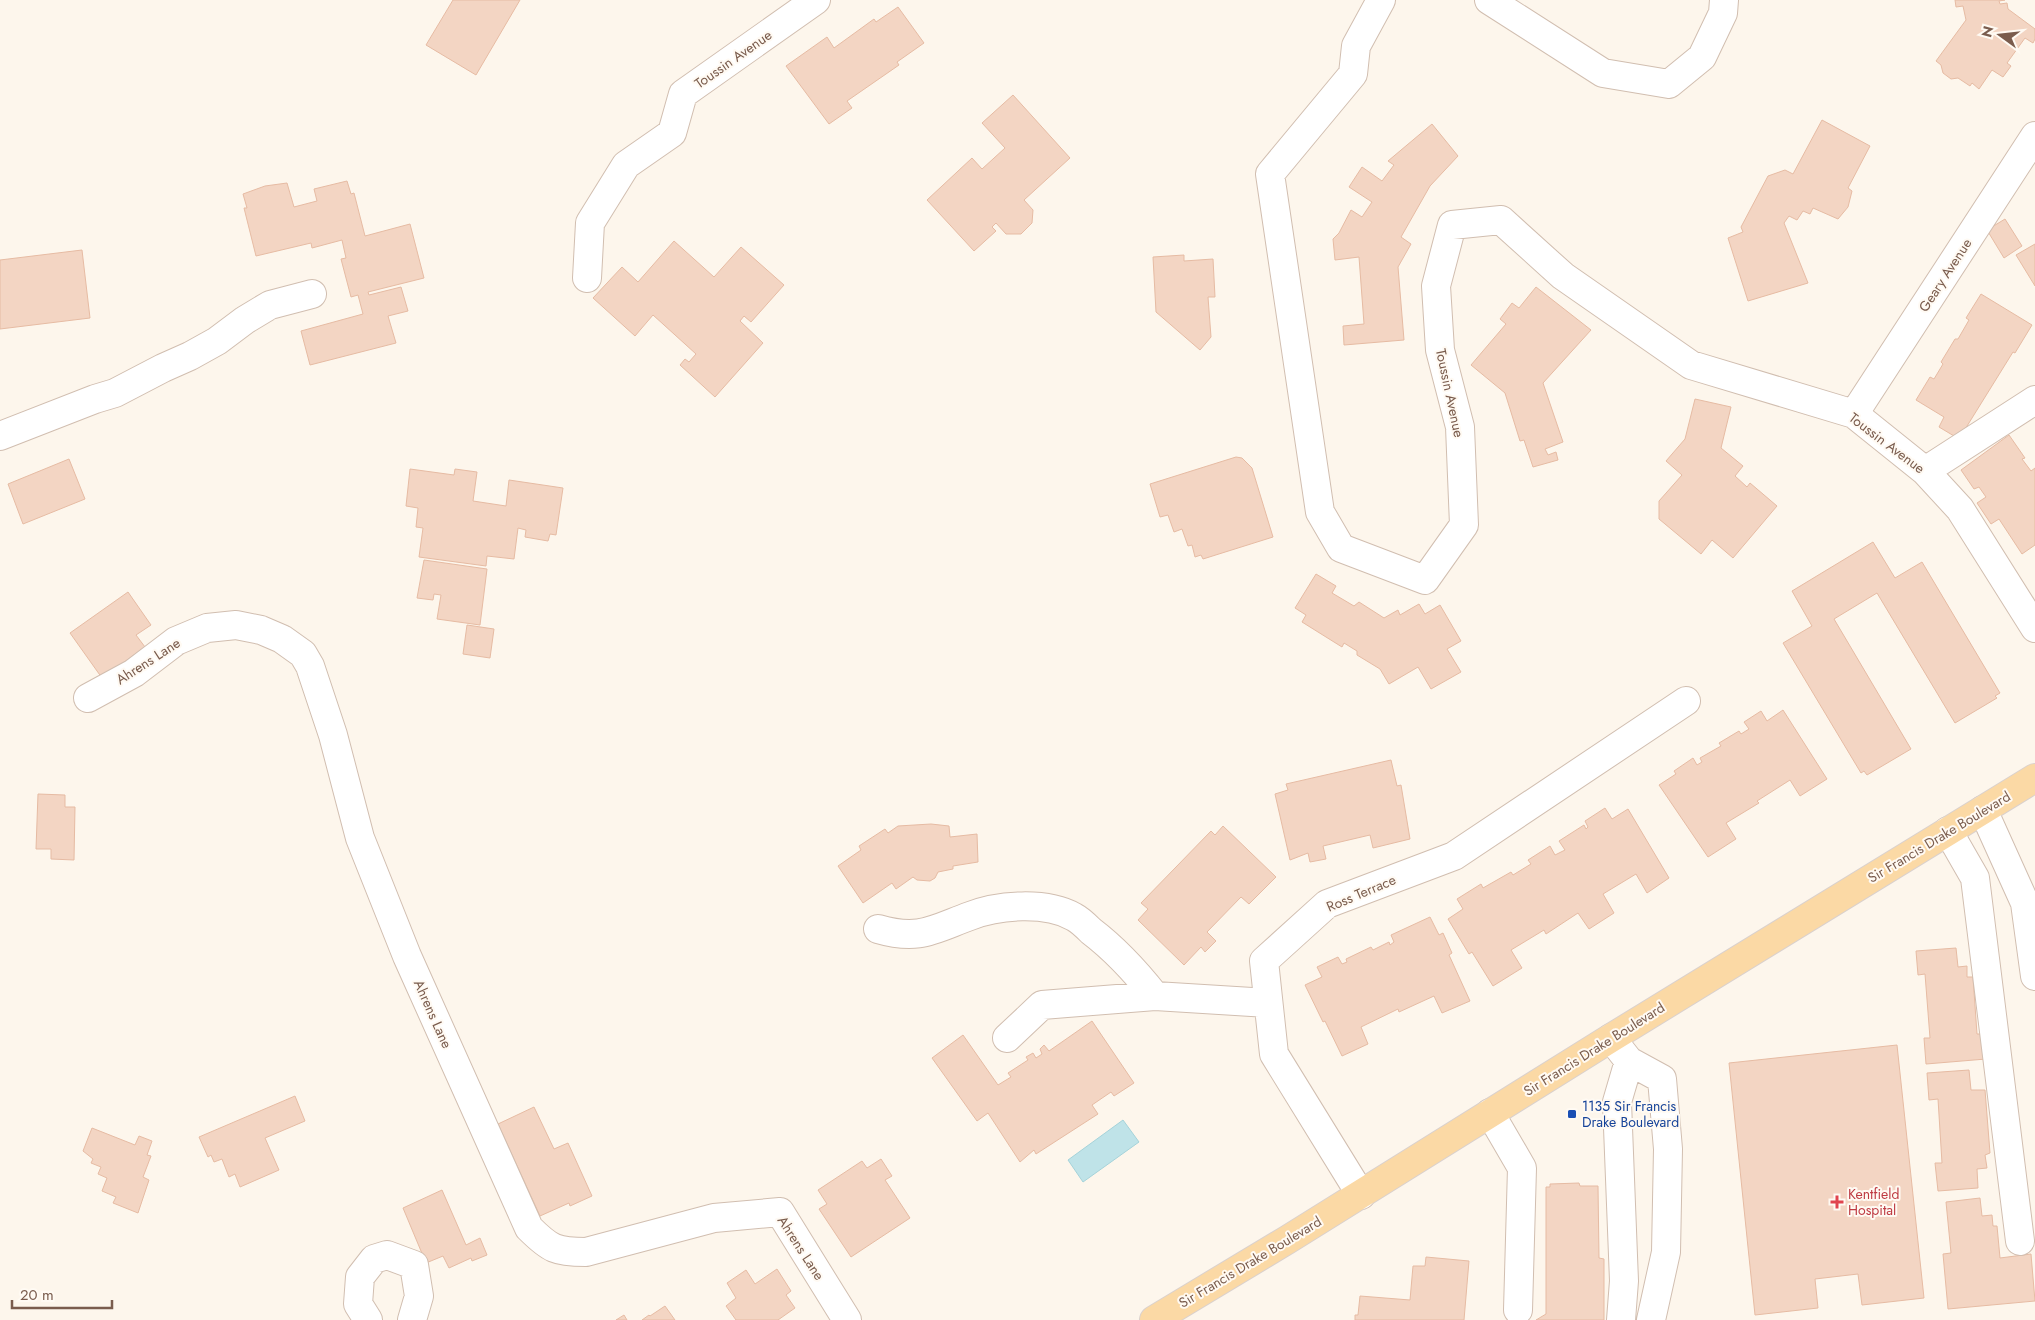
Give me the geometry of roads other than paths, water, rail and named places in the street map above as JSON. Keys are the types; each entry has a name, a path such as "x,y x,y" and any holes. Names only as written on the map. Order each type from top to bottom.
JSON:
{"main road":[{"name":"Sir Francis Drake Boulevard","path":"1154,1320 2035,778"}],"street":[{"name":"Toussin Avenue","path":"587,278 590,223 626,165 672,133 683,94 816,0"},
{"name":"Toussin Avenue","path":"1381,0 1356,46 1353,74 1270,174 1320,512 1341,548 1426,580 1464,525 1460,427 1440,350 1436,286 1452,225 1501,220 1563,276 1691,365 1854,414 1925,471 1960,509 2035,628"},
{"path":"1489,0 1603,73 1669,84 1702,57 1723,13 1724,0"},
{"name":"Geary Avenue","path":"1854,414 2035,136"},
{"path":"0,436 115,393 190,356 270,305 312,294"},
{"path":"1925,471 2035,400"},
{"name":"Ahrens Lane","path":"88,698 134,673 176,640 207,628 236,625 261,630 282,639 303,654 310,666 333,734 364,847 407,956 529,1228 546,1245 564,1252 586,1252 714,1218 780,1212 847,1320"},
{"name":"Ross Terrace","path":"1360,1195 1274,1054 1264,961 1327,904 1454,856 1686,701"},
{"path":"1983,810 2025,903 2035,976"},
{"path":"1948,831 1975,878 2020,1240"},
{"path":"878,929 899,935 918,934 939,929 972,915 1013,907 1047,907 1074,917 1098,936 1128,964 1155,996"},
{"path":"1007,1038 1042,1005 1155,996 1268,1004"},
{"path":"1611,1038 1629,1061 1662,1079 1668,1149 1666,1252 1651,1320"},
{"path":"1622,1320 1624,1281 1617,1102 1629,1061"},
{"path":"1490,1113 1522,1168 1518,1310"},
{"path":"368,1320 358,1304 360,1277 374,1259 387,1255 414,1265 419,1296 412,1320"}],"water":[{"path":"1123,1120 1139,1142 1083,1182 1068,1160"}],"place":[{"name":"1135 Sir Francis Drake Boulevard","path":"1572,1114"},
{"name":"Kentfield Hospital","path":"1837,1202"}]}
